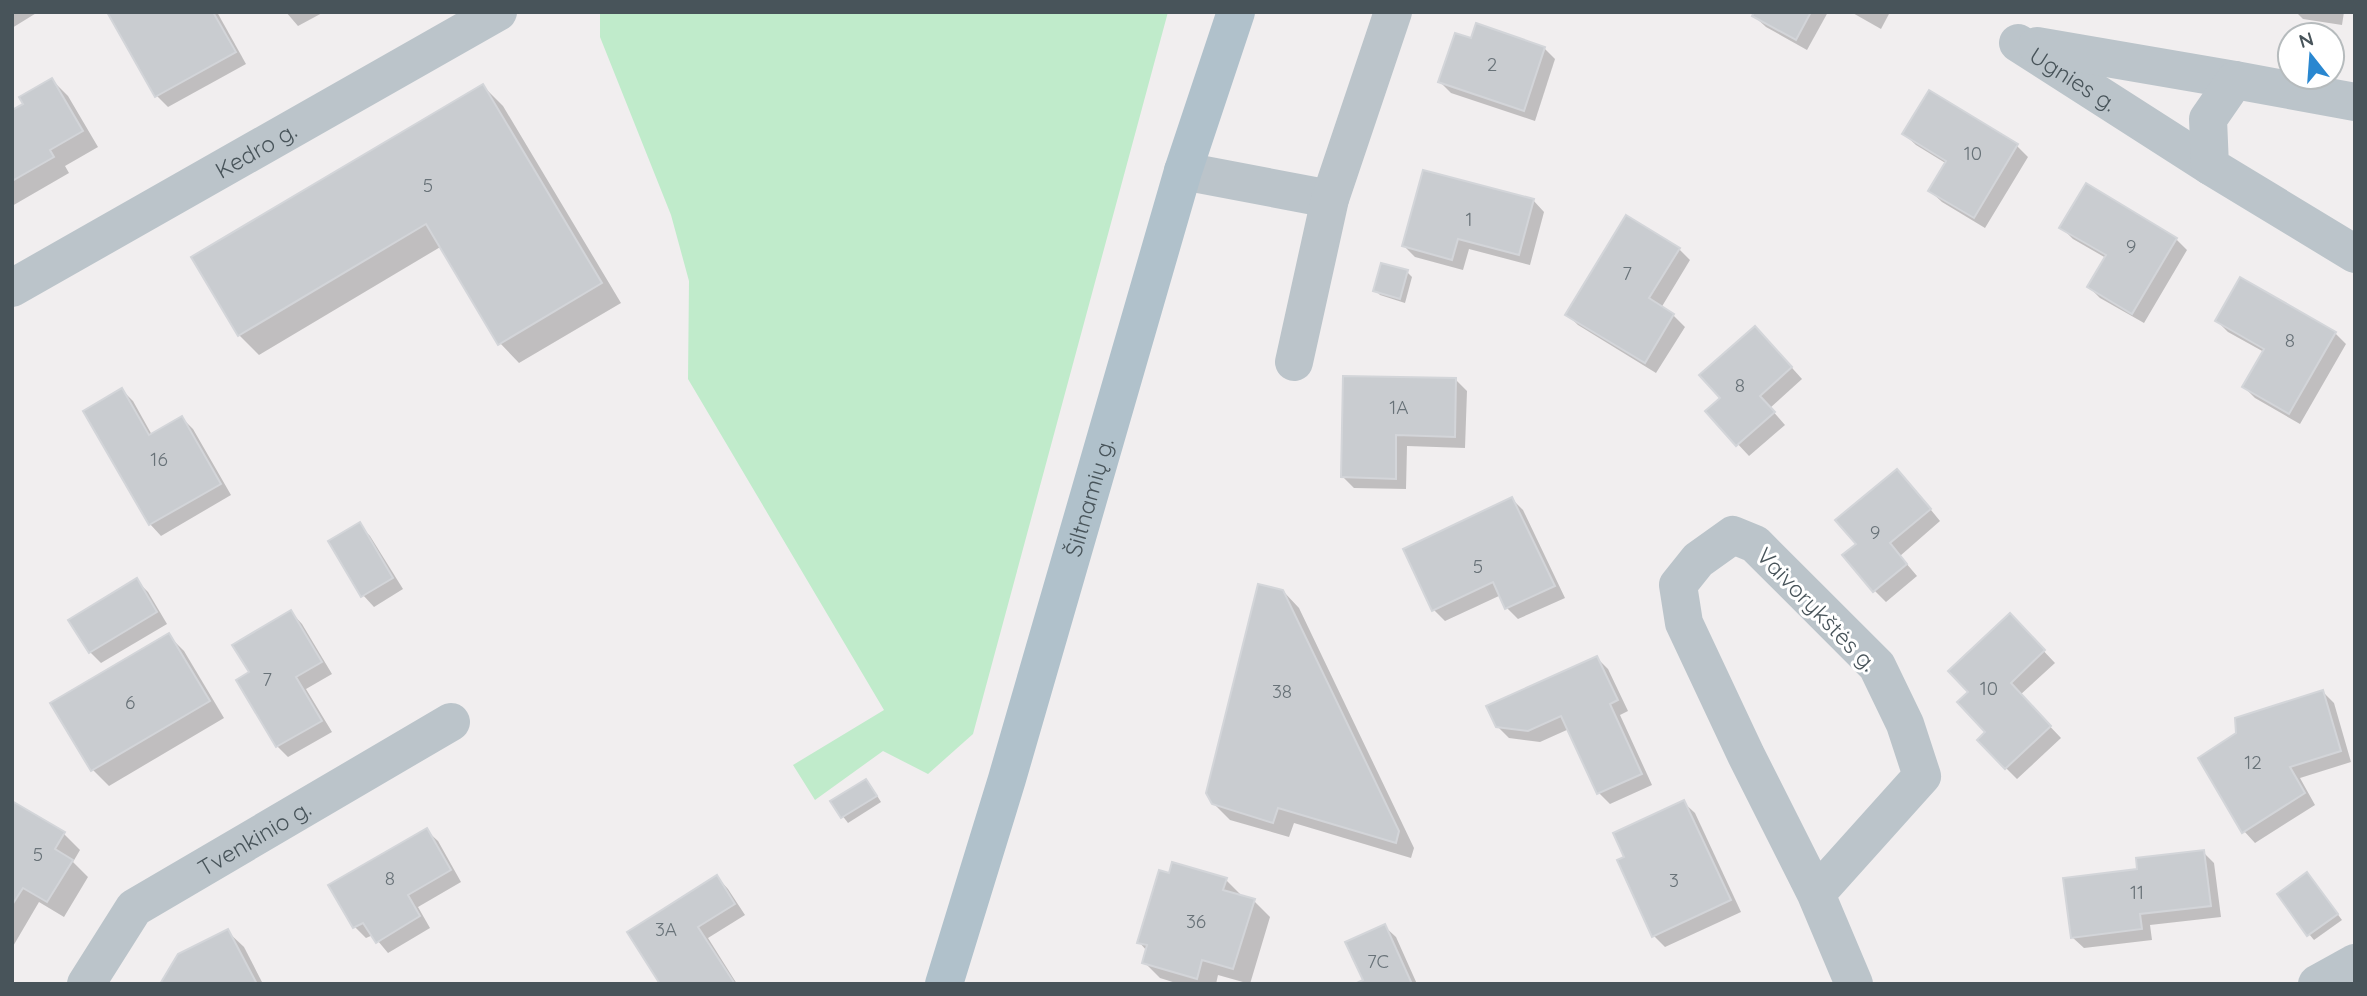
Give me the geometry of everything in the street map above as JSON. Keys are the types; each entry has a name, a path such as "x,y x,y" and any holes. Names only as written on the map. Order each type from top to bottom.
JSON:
{"main road":[{"name":"Šiltnamių g.","path":"944,984 1007,779 1183,171 1236,12"}],"street":[{"path":"1294,362 1330,199 1393,12"},
{"name":"Kedro g.","path":"12,288 488,15"},
{"name":"Ugnies g.","path":"2355,102 2018,43 2210,166 2355,254"},
{"path":"2210,166 2208,119 2235,80"},
{"path":"1183,171 1330,199"},
{"name":"Vaivorykštės g.","path":"1816,894 1922,776 1905,724 1877,666 1755,544 1734,535 1698,560 1678,585 1684,623 1816,894 1854,984"},
{"name":"Tvenkinio g.","path":"86,984 134,908 451,722"},
{"path":"2317,984 2355,963"}],"green space":[{"path":"600,12 1168,12 973,734 928,774 883,751 815,800 793,765 884,710 688,379 689,281 671,215 600,37"}],"building":[{"path":"107,12 213,12 236,52 155,97"},
{"path":"1754,12 1811,12 1796,40 1752,16"},
{"path":"1476,23 1545,47 1524,111 1438,82 1455,33 1471,38"},
{"path":"52,78 83,131 50,150 54,157 12,181 12,110 23,104 19,97"},
{"path":"483,84 602,283 498,345 426,224 238,336 191,257"},
{"path":"1929,90 2018,144 1974,218 1928,191 1946,161 1902,134"},
{"path":"1423,170 1534,199 1519,255 1458,239 1452,260 1402,246"},
{"path":"2086,183 2177,238 2132,314 2087,287 2106,255 2059,228"},
{"path":"1626,215 1680,248 1649,298 1674,314 1645,363 1565,315"},
{"path":"1381,263 1408,270 1400,299 1373,291"},
{"path":"2240,277 2336,332 2289,414 2242,387 2264,349 2215,321"},
{"path":"1755,326 1792,367 1760,396 1775,412 1736,446 1705,411 1720,398 1699,375"},
{"path":"1343,376 1456,378 1455,437 1396,435 1396,479 1341,477"},
{"path":"122,388 149,435 182,416 221,484 149,525 83,411"},
{"path":"1897,469 1931,509 1890,543 1907,564 1873,592 1842,555 1856,544 1835,520"},
{"path":"1512,497 1555,586 1505,609 1493,582 1432,611 1403,549"},
{"path":"360,522 393,578 361,597 328,541"},
{"path":"137,578 157,612 89,653 68,620"},
{"path":"1258,584 1283,590 1399,831 1396,843 1278,808 1273,823 1212,804 1206,793"},
{"path":"291,610 322,662 296,677 322,721 276,747 236,680 249,672 232,645"},
{"path":"2010,613 2045,650 2011,683 2051,726 2005,769 1977,740 1985,732 1957,702 1968,692 1948,671"},
{"path":"169,633 210,701 91,771 50,703"},
{"path":"1597,656 1618,700 1610,704 1642,774 1597,794 1561,716 1528,731 1496,727 1486,706"},
{"path":"2323,690 2341,751 2290,767 2305,793 2242,833 2198,758 2236,733 2235,718"},
{"path":"866,779 877,796 841,818 830,801"},
{"path":"1684,800 1731,900 1652,937 1617,860 1624,857 1613,833"},
{"path":"12,801 65,832 55,849 73,860 47,902 23,888 12,905"},
{"path":"427,828 451,870 408,895 420,916 376,943 363,923 353,928 328,885"},
{"path":"2204,850 2211,906 2140,914 2142,929 2071,938 2063,878 2137,869 2136,858"},
{"path":"1172,862 1227,878 1223,890 1255,899 1233,969 1202,960 1197,979 1142,963 1147,945 1137,943 1159,870 1169,873"},
{"path":"2307,872 2338,914 2307,936 2277,894"},
{"path":"717,875 735,904 698,927 735,984 660,984 627,932"},
{"path":"1385,924 1412,984 1355,984 1363,980 1345,942"},
{"path":"228,929 257,984 160,984 178,954"}]}
